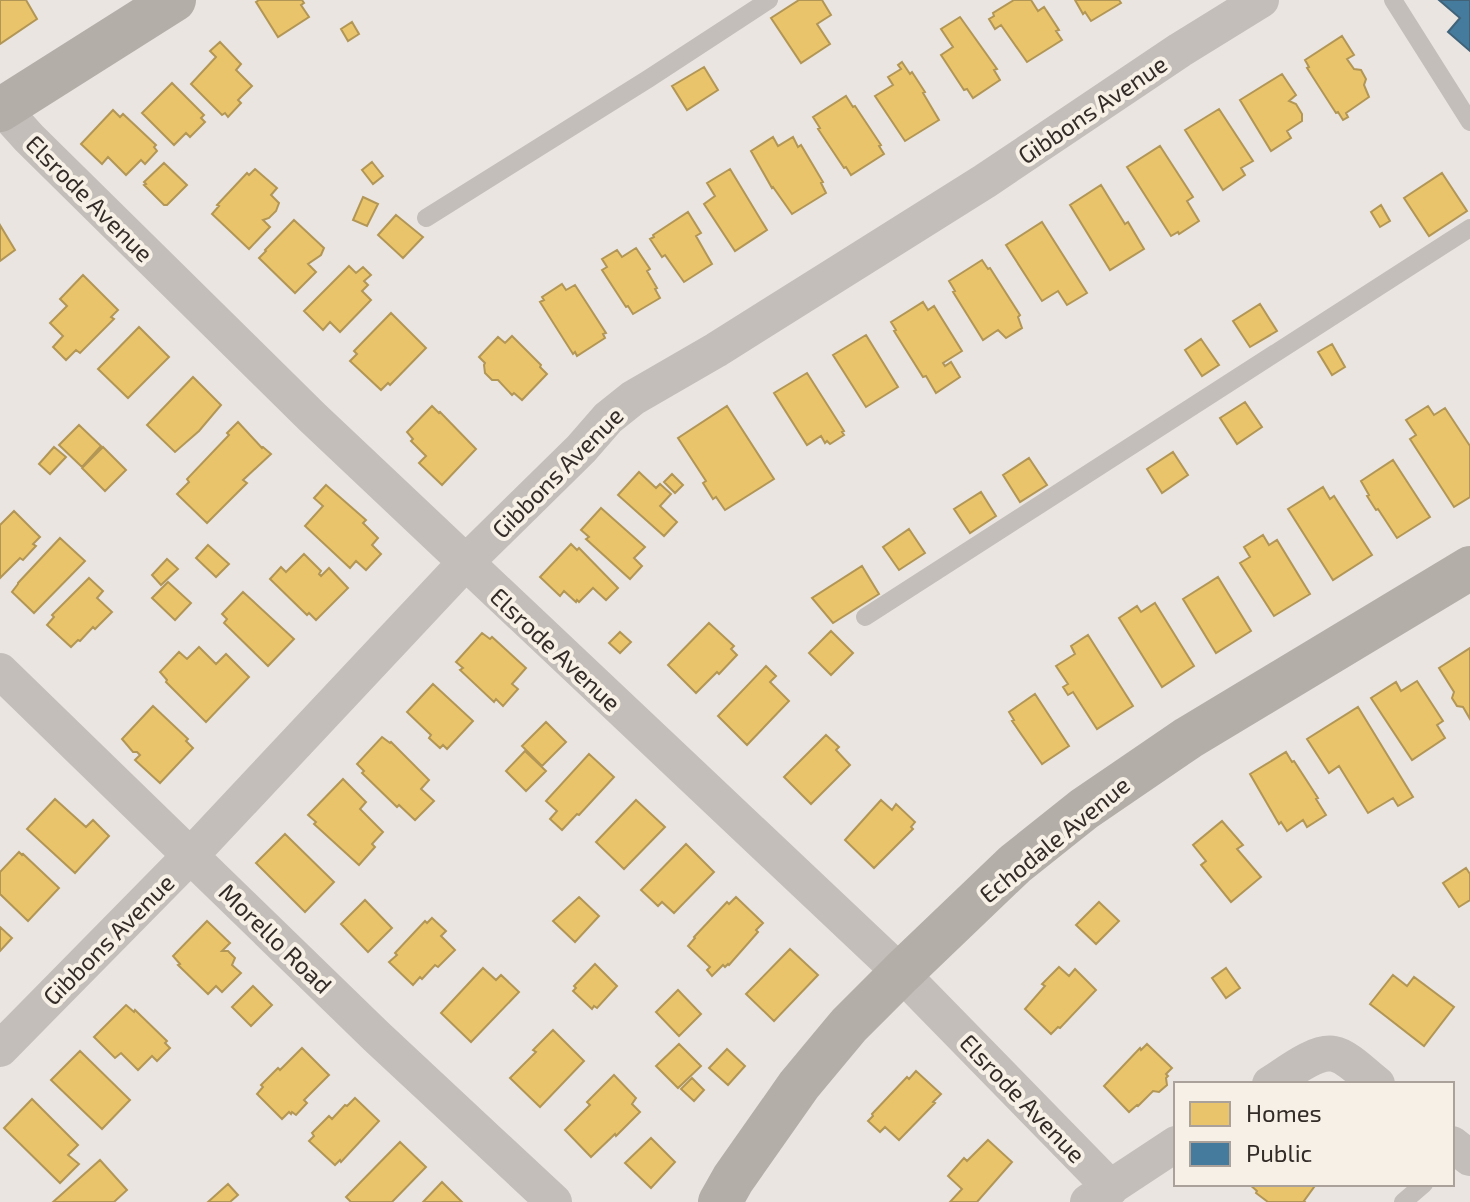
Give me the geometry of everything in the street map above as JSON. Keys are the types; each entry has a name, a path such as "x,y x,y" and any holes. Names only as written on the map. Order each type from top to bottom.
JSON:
{"main road":[{"path":"1,109 174,0"},
{"name":"Echodale Avenue","path":"720,1202 799,1085 849,1025 1015,864 1084,809 1188,738 1470,568"}],"street":[{"name":"Gibbons Avenue","path":"0,1049 191,855 465,563 581,449 608,418 633,398 716,350 972,189 1180,50 1261,0"},
{"name":"Elsrode Avenue","path":"1,109 253,360 901,973 1100,1195"},
{"name":"Morello Road","path":"0,671 377,1037 554,1202"},
{"path":"1273,1082 1315,1056 1333,1053 1374,1082"},
{"path":"1100,1195 1174,1145"}],"lane":[{"path":"426,218 769,0"},
{"path":"1393,0 1470,122"},
{"path":"865,617 1470,228"},
{"path":"1403,1202 1422,1186"}],"building: Homes":[{"path":"0,0 26,0 37,19 0,44"},
{"path":"302,0 304,3 301,5 309,17 278,37 256,2"},
{"path":"799,0 822,0 831,15 817,24 830,44 801,63 771,18"},
{"path":"1014,0 1031,0 1038,11 1044,7 1062,40 1027,62 1001,25 995,29 989,19"},
{"path":"1075,0 1119,0 1121,3 1091,21"},
{"path":"960,17 997,69 994,70 1000,80 973,98 967,89 964,90 941,55 953,47 941,29"},
{"path":"352,22 359,34 348,41 341,29"},
{"path":"1342,36 1354,55 1347,59 1354,69 1361,70 1369,97 1346,113 1348,117 1343,120 1307,68 1305,60"},
{"path":"220,42 241,64 236,70 252,86 238,100 241,103 228,117 225,113 222,115 191,84 216,57 210,51"},
{"path":"902,62 925,92 939,120 905,141 875,96 893,85 888,77 901,69 898,65"},
{"path":"704,67 718,90 687,110 672,86"},
{"path":"1282,74 1296,95 1289,101 1296,104 1302,121 1287,131 1291,138 1271,151 1240,100"},
{"path":"172,83 204,115 201,118 205,122 190,137 186,133 174,145 142,113"},
{"path":"846,96 881,145 884,154 851,175 813,117"},
{"path":"1219,109 1253,161 1241,168 1245,175 1223,190 1185,130"},
{"path":"113,110 120,117 123,114 156,145 157,151 145,164 141,160 126,175 108,157 102,164 81,144"},
{"path":"773,137 778,146 793,137 798,147 801,145 823,182 826,193 792,214 772,188 751,151"},
{"path":"1160,146 1193,197 1187,201 1199,221 1171,236 1127,167"},
{"path":"372,162 383,176 373,184 362,170"},
{"path":"164,163 187,185 167,205 144,185"},
{"path":"255,169 277,188 271,195 279,203 276,211 263,220 270,227 249,249 212,214 247,173 249,175"},
{"path":"730,169 767,230 735,251 704,204 715,196 707,183"},
{"path":"1442,173 1467,211 1429,236 1404,198"},
{"path":"1101,185 1144,249 1110,270 1070,205"},
{"path":"363,197 378,204 367,226 353,220"},
{"path":"1381,205 1390,221 1380,227 1371,212"},
{"path":"688,212 701,233 696,236 712,264 684,282 650,239"},
{"path":"396,215 423,237 403,258 378,235"},
{"path":"294,220 324,248 321,255 308,264 316,272 295,293 259,258"},
{"path":"1042,222 1087,293 1067,305 1058,291 1042,301 1006,245"},
{"path":"0,225 15,250 0,261"},
{"path":"636,248 650,269 647,271 660,298 633,314 602,270 607,267 602,259 617,250 622,257"},
{"path":"982,260 1020,315 1022,328 1006,338 998,330 983,340 949,281"},
{"path":"349,266 356,273 363,267 371,275 364,281 368,285 362,291 371,300 340,332 330,322 323,330 304,311"},
{"path":"83,275 118,310 111,317 114,319 80,353 76,350 66,360 53,347 63,336 50,323 67,306 60,299"},
{"path":"562,284 566,290 575,285 606,333 603,334 605,338 577,356 540,302 544,300 542,297"},
{"path":"923,302 928,310 934,306 962,351 943,363 945,366 951,362 960,377 936,393 926,376 923,377 891,322"},
{"path":"1260,304 1277,331 1250,347 1233,321"},
{"path":"391,313 426,348 390,385 388,383 381,390 350,361 357,354 354,351"},
{"path":"139,327 169,357 128,398 98,369"},
{"path":"866,335 898,387 866,407 833,355"},
{"path":"512,336 547,374 522,400 485,373 485,363 479,357 498,337 505,343"},
{"path":"1201,339 1219,365 1202,376 1185,350"},
{"path":"1332,344 1345,367 1332,375 1318,352"},
{"path":"807,373 844,431 844,435 830,444 825,443 821,436 807,445 774,393"},
{"path":"193,377 221,405 199,431 175,452 147,425"},
{"path":"1245,402 1262,427 1237,444 1220,418"},
{"path":"432,406 476,449 442,485 419,463 426,456 411,441 413,439 407,432"},
{"path":"727,406 774,479 725,510 716,497 713,499 703,483 706,481 678,438"},
{"path":"1428,406 1434,415 1445,408 1470,446 1470,497 1454,507 1410,439 1416,435 1406,420"},
{"path":"238,422 271,454 243,480 247,483 207,523 177,494"},
{"path":"79,425 101,446 82,467 59,445"},
{"path":"54,447 66,457 50,474 39,464"},
{"path":"103,447 126,470 105,491 82,468"},
{"path":"1173,452 1188,475 1162,493 1147,469"},
{"path":"1029,458 1047,485 1020,502 1003,475"},
{"path":"1393,460 1430,517 1397,538 1367,496 1361,481"},
{"path":"639,472 656,488 660,484 671,494 660,506 677,522 664,536 618,495"},
{"path":"672,474 683,485 675,493 664,482"},
{"path":"326,485 366,520 363,523 378,538 372,545 381,554 366,570 356,561 350,568 305,526 323,506 314,498"},
{"path":"1323,487 1330,499 1334,496 1372,555 1333,580 1288,509"},
{"path":"981,492 996,516 970,533 954,509"},
{"path":"601,508 645,547 634,558 642,566 630,579 586,539 589,537 581,530"},
{"path":"14,511 40,537 23,560 20,558 0,578 0,525"},
{"path":"909,529 925,553 899,570 883,547"},
{"path":"1263,535 1269,545 1277,540 1310,594 1274,616 1240,563 1250,557 1244,547"},
{"path":"60,538 85,561 34,613 12,592"},
{"path":"571,544 577,550 579,548 618,588 606,600 593,588 576,602 564,591 560,596 540,577"},
{"path":"208,545 229,564 216,577 196,558"},
{"path":"304,554 321,571 321,576 329,568 348,588 316,620 270,579 281,567 286,572"},
{"path":"167,559 178,569 161,585 152,575"},
{"path":"862,566 879,594 833,623 812,598"},
{"path":"1218,577 1251,631 1216,653 1183,599"},
{"path":"89,578 103,591 97,598 112,612 71,647 47,625 54,617 52,615"},
{"path":"168,582 191,603 175,620 152,598"},
{"path":"243,592 294,639 268,666 224,623 227,619 222,614"},
{"path":"1155,603 1194,666 1162,687 1119,618 1137,606 1141,612"},
{"path":"709,623 734,646 731,649 737,655 696,693 668,665"},
{"path":"831,631 853,653 831,675 809,653"},
{"path":"620,632 631,642 620,653 609,643"},
{"path":"482,633 490,639 492,637 526,668 512,684 518,689 503,706 496,699 494,702 460,670 463,668 456,662"},
{"path":"1088,635 1133,706 1097,729 1073,692 1068,695 1063,687 1068,684 1056,666 1075,654 1071,646"},
{"path":"199,647 216,664 226,654 249,677 206,722 160,672 179,652 187,659"},
{"path":"1470,648 1470,719 1463,707 1457,706 1452,698 1454,692 1439,668"},
{"path":"766,666 776,676 770,682 789,701 747,745 718,716"},
{"path":"1417,681 1443,721 1437,725 1445,738 1412,760 1371,698 1396,682 1401,691"},
{"path":"433,684 473,721 447,749 443,745 440,748 429,738 431,735 407,712"},
{"path":"1035,694 1069,746 1042,764 1009,712"},
{"path":"153,706 188,739 186,741 193,748 160,783 135,760 140,755 133,752 122,739"},
{"path":"1358,707 1413,797 1398,806 1393,798 1368,813 1339,766 1329,773 1307,739"},
{"path":"546,722 566,742 542,766 522,746"},
{"path":"826,735 839,747 836,750 850,765 811,804 784,777"},
{"path":"382,737 429,780 421,789 434,801 415,820 399,805 397,807 362,773 364,771 357,764"},
{"path":"525,751 546,771 526,791 506,771"},
{"path":"1286,752 1326,815 1307,827 1303,820 1287,831 1281,822 1279,824 1250,774"},
{"path":"589,754 614,777 562,830 550,819 557,811 546,801"},
{"path":"343,779 366,802 360,809 383,832 359,865 308,815"},
{"path":"55,799 86,827 93,820 109,836 75,873 27,829"},
{"path":"636,800 665,827 624,869 596,842"},
{"path":"881,800 892,810 896,804 915,822 911,827 913,829 874,868 845,840"},
{"path":"1222,821 1243,845 1237,849 1261,877 1231,902 1201,865 1206,861 1193,845"},
{"path":"285,834 334,882 305,912 256,863"},
{"path":"686,844 714,872 674,913 662,902 658,906 641,890"},
{"path":"19,852 59,888 28,921 0,894 0,872"},
{"path":"1466,868 1470,874 1470,900 1459,907 1443,883"},
{"path":"579,897 599,916 575,942 553,921"},
{"path":"736,897 763,923 729,965 723,965 712,976 707,970 710,967 688,946 727,902 729,904"},
{"path":"365,900 392,928 368,952 341,924"},
{"path":"1099,902 1119,921 1096,944 1076,925"},
{"path":"432,918 446,931 441,936 455,950 413,985 389,962 425,921 427,923"},
{"path":"207,921 230,943 222,951 228,951 235,958 232,965 241,973 222,992 216,986 208,994 178,965 173,956"},
{"path":"0,927 12,938 0,951"},
{"path":"790,949 818,975 774,1021 746,994"},
{"path":"595,964 617,986 597,1008 594,1006 592,1009 573,991"},
{"path":"1059,967 1069,976 1075,969 1096,990 1051,1034 1025,1009 1045,986 1042,984"},
{"path":"483,968 496,980 501,975 519,992 471,1042 441,1013"},
{"path":"1226,968 1240,988 1226,998 1212,978"},
{"path":"1393,975 1407,986 1414,977 1454,1007 1424,1046 1370,1004"},
{"path":"253,986 272,1005 251,1026 232,1007"},
{"path":"678,990 701,1014 679,1036 656,1012"},
{"path":"126,1005 167,1041 165,1043 170,1048 157,1061 152,1056 138,1070 121,1053 115,1058 94,1037"},
{"path":"553,1030 584,1061 540,1107 510,1078"},
{"path":"679,1044 701,1066 678,1088 656,1066"},
{"path":"1147,1044 1172,1068 1166,1074 1167,1085 1159,1092 1153,1091 1129,1112 1104,1086"},
{"path":"302,1048 329,1075 304,1100 307,1103 296,1115 289,1112 282,1119 257,1094 263,1087 261,1085"},
{"path":"727,1049 745,1066 728,1085 709,1068"},
{"path":"80,1051 130,1100 102,1129 51,1080"},
{"path":"916,1071 941,1094 899,1140 885,1127 880,1132 868,1121"},
{"path":"614,1075 636,1098 632,1104 640,1112 591,1157 565,1130"},
{"path":"692,1078 704,1090 694,1101 681,1089"},
{"path":"355,1098 379,1121 335,1165 309,1141 314,1136 312,1133 329,1116 332,1119"},
{"path":"32,1099 78,1145 68,1155 79,1164 60,1183 4,1128"},
{"path":"651,1138 675,1162 651,1188 625,1163"},
{"path":"988,1140 1012,1162 977,1202 950,1202 962,1189 948,1176 964,1158 967,1161"},
{"path":"400,1142 426,1167 392,1202 351,1202 346,1197"},
{"path":"100,1160 127,1190 114,1202 53,1202"},
{"path":"442,1182 462,1202 423,1202"},
{"path":"228,1184 238,1195 230,1202 208,1202"},
{"path":"1251,1186 1314,1187 1305,1202 1268,1202"}],"building: Public":[{"path":"1439,0 1470,0 1470,51 1448,32 1460,18"}]}
